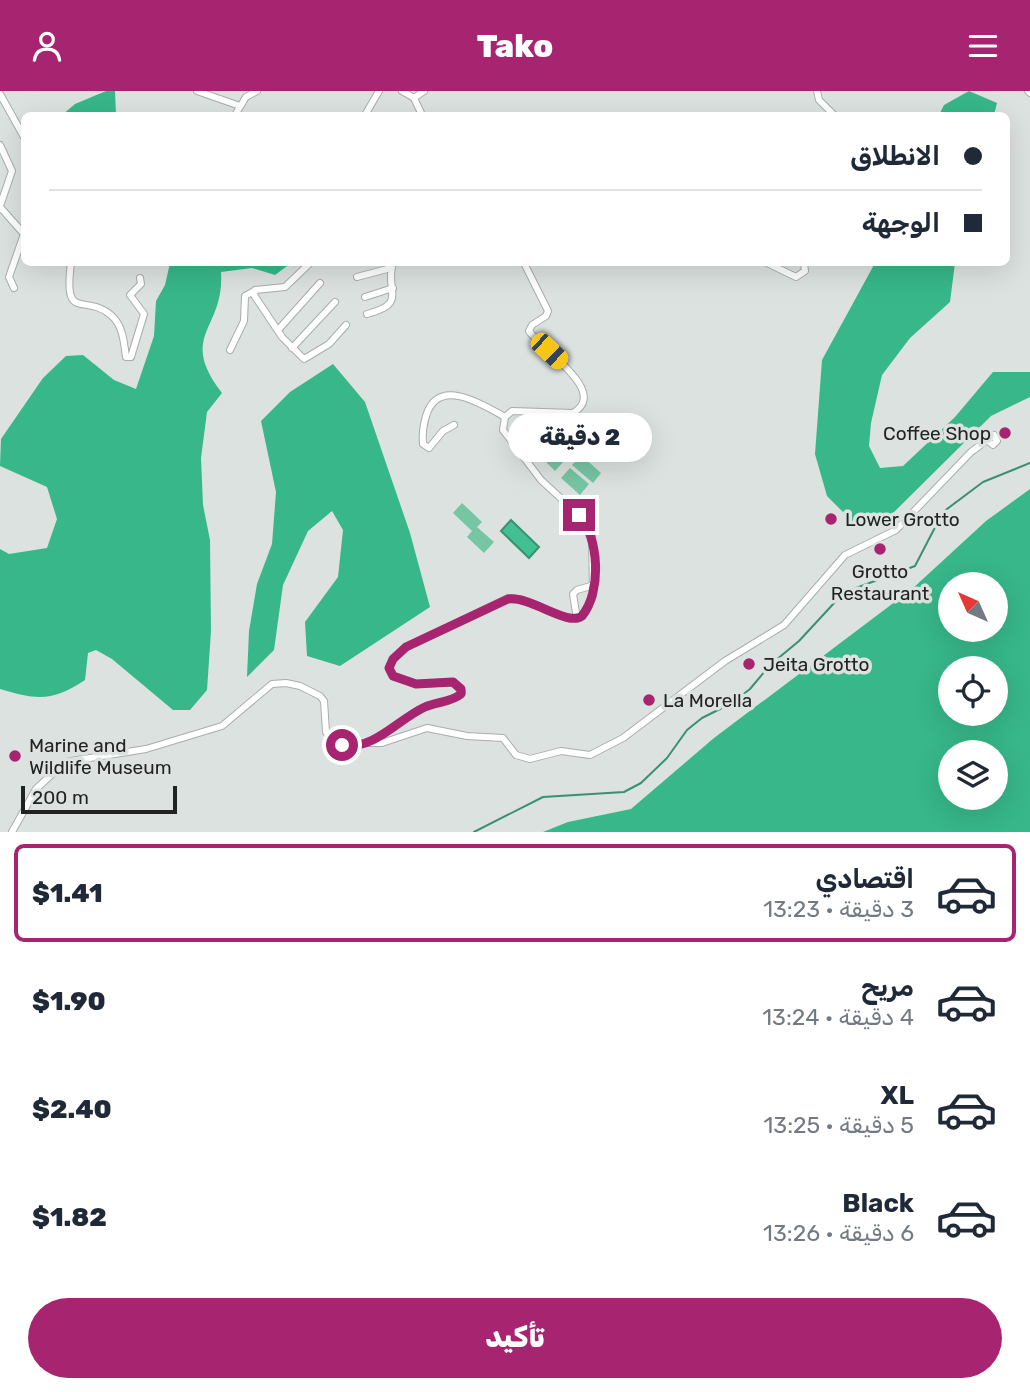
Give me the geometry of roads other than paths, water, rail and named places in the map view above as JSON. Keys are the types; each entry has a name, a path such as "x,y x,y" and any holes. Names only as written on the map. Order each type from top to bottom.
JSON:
{"street":[{"path":"197,91 240,106"},
{"path":"237,112 246,97 257,91"},
{"path":"367,112 379,91"},
{"path":"402,91 414,97 421,112"},
{"path":"414,97 424,91"},
{"path":"817,91 819,100 831,112"},
{"path":"0,94 21,132"},
{"path":"0,145 12,171 0,206 21,230"},
{"path":"14,288 9,277 21,243"},
{"path":"71,266 69,294 74,302 101,309 112,317 124,339 126,357 131,357 144,314 122,288"},
{"path":"230,350 244,321 245,296 254,291 285,287 307,266"},
{"path":"357,277 389,266"},
{"path":"367,314 389,306 393,288 392,266"},
{"path":"366,743 422,709 455,699 462,692 453,682 416,684 393,676 389,668 393,659 406,647 508,599 524,598 568,619 577,619 589,606 594,586 592,532 516,451 503,430 505,417 518,409 573,413 581,407 583,400 581,387 571,372 529,331 548,311 525,266"},
{"path":"773,266 796,277 804,271 804,266"},
{"path":"130,295 141,284 140,278"},
{"path":"278,330 320,283"},
{"path":"365,297 393,288"},
{"path":"254,291 292,348 307,359 329,344 346,325"},
{"path":"292,348 335,302"},
{"path":"454,425 443,431 429,448 423,444 427,412 432,402 443,396 468,398 505,417"},
{"path":"12,832 36,789 65,762 146,749 222,726 272,684 286,683 314,691 324,701 323,725 332,740 349,746 382,743 428,728 467,736 503,738 516,755 530,759 561,751 590,755 623,738 725,661 781,628 845,555 896,530 987,440"},
{"path":"577,619 573,594 577,590 594,586"}],"waterway":[{"path":"474,832 543,797 624,792 641,783 667,758 687,730 750,689 770,665 799,641 836,601 856,588 915,566 943,512 983,482 1030,463"}],"place":[{"name":"Coffee Shop","path":"1005,433"},
{"name":"Lower Grotto","path":"831,519"},
{"name":"Grotto Restaurant","path":"880,549"},
{"name":"Jeita Grotto","path":"749,664"},
{"name":"La Morella","path":"649,700"},
{"name":"Marine and Wildlife Museum","path":"15,756"}]}
